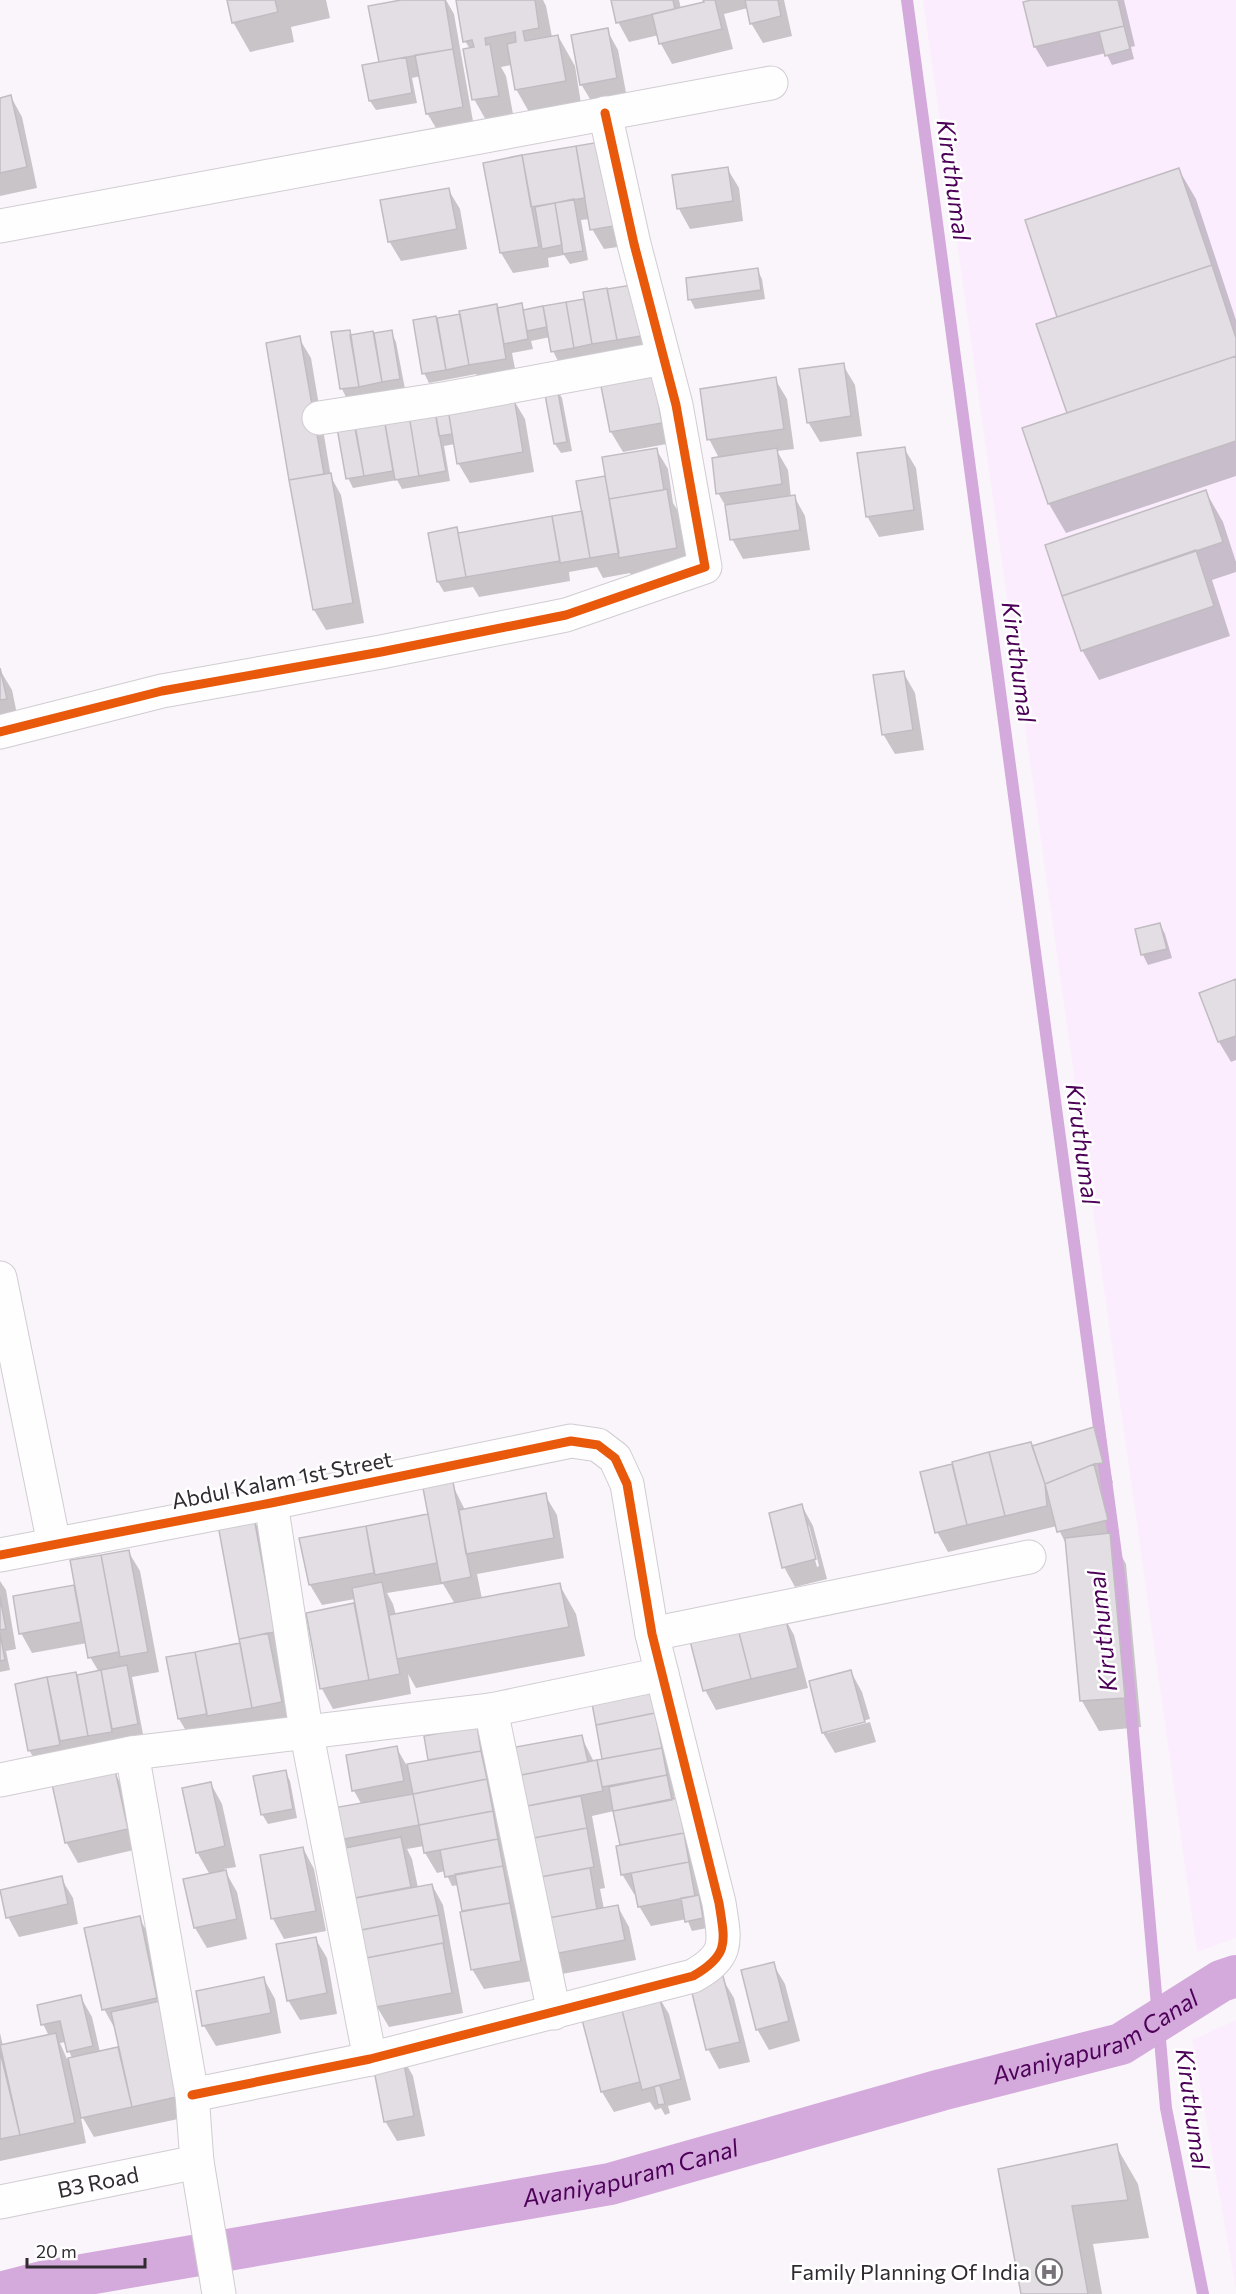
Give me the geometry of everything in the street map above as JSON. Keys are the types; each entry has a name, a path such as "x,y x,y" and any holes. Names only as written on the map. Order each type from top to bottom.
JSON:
{"street":[{"path":"0,226 771,83"},
{"path":"0,732 162,691 381,652 567,615 705,567 676,405 634,244 604,113"},
{"path":"319,418 448,398 663,358"},
{"path":"0,1278 54,1544"},
{"name":"Abdul Kalam 1st Street","path":"0,1555 271,1503 571,1441 598,1445 615,1458 627,1484 652,1634"},
{"path":"271,1503 306,1730 370,2058"},
{"path":"192,2095 370,2058 554,2013 693,1976 713,1965 723,1948 719,1903 652,1634 1029,1557"},
{"path":"0,1780 132,1753 306,1730 491,1710 663,1674"},
{"path":"491,1710 554,2013"},
{"path":"132,1753 192,2095 197,2162 219,2294"},
{"name":"B3 Road","path":"0,2202 197,2162"}],"shaded area":[{"path":"923,0 1236,0 1236,1938 1197,1952"},
{"path":"1236,2020 1236,2289 1192,2040"}],"building":[{"path":"227,0 275,0 278,12 232,23"},
{"path":"401,0 445,0 453,49 379,62 368,6"},
{"path":"456,0 535,0 539,28 523,31 525,41 558,35 566,81 515,90 507,44 516,42 515,32 485,38 486,45 490,44 499,96 472,100 463,49 474,47 472,40 463,42"},
{"path":"611,0 673,0 675,9 616,23"},
{"path":"703,0 715,0 722,29 659,44 652,14 704,2"},
{"path":"745,0 778,0 781,16 750,24"},
{"path":"1031,0 1118,0 1124,26 1034,47 1023,2"},
{"path":"1124,26 1130,49 1105,56 1099,32"},
{"path":"608,28 617,78 580,85 571,35"},
{"path":"453,49 463,107 426,114 415,55"},
{"path":"406,57 412,93 369,101 362,65"},
{"path":"11,95 27,167 0,173 0,98"},
{"path":"606,141 620,225 590,230 576,146"},
{"path":"576,146 585,198 531,207 522,155"},
{"path":"522,155 539,247 500,253 483,163"},
{"path":"728,167 733,201 677,209 672,175"},
{"path":"1179,168 1212,265 1057,317 1025,220"},
{"path":"449,188 457,229 388,242 380,200"},
{"path":"574,199 583,251 563,254 555,203"},
{"path":"555,203 562,245 542,249 535,207"},
{"path":"1212,265 1236,338 1236,356 1067,413 1036,324"},
{"path":"758,268 761,290 688,300 686,278"},
{"path":"638,284 647,335 617,340 607,289"},
{"path":"607,288 617,340 592,344 583,292"},
{"path":"584,299 592,344 574,348 566,302"},
{"path":"566,302 574,348 551,352 543,306"},
{"path":"522,303 528,339 504,344 497,308"},
{"path":"497,304 506,359 469,365 459,311"},
{"path":"543,306 547,327 527,331 523,310"},
{"path":"460,314 469,365 446,370 437,318"},
{"path":"436,316 446,370 422,374 413,320"},
{"path":"350,330 359,387 340,389 331,332"},
{"path":"392,330 400,379 382,382 374,333"},
{"path":"373,331 382,382 359,387 350,335"},
{"path":"300,336 324,474 289,480 266,343"},
{"path":"1236,356 1236,441 1048,504 1022,428"},
{"path":"844,363 851,416 807,423 799,369"},
{"path":"653,372 662,423 610,432 600,381"},
{"path":"776,377 784,429 707,440 700,389"},
{"path":"557,387 567,442 554,444 544,389"},
{"path":"514,397 523,452 457,464 448,409"},
{"path":"448,409 452,434 439,436 435,411"},
{"path":"435,411 446,471 419,476 409,415"},
{"path":"409,415 419,476 395,480 384,418"},
{"path":"384,418 393,471 364,476 354,423"},
{"path":"355,425 364,476 346,479 337,428"},
{"path":"905,447 914,510 866,517 857,453"},
{"path":"657,448 664,490 609,499 602,457"},
{"path":"777,448 782,484 716,494 712,458"},
{"path":"331,473 353,603 313,610 289,480"},
{"path":"605,476 619,553 590,558 576,481"},
{"path":"667,489 677,548 619,558 609,499"},
{"path":"1206,490 1223,542 1062,596 1045,545"},
{"path":"795,495 800,530 730,540 725,505"},
{"path":"582,511 590,558 560,563 552,516"},
{"path":"552,516 560,561 466,577 458,533"},
{"path":"457,527 466,577 437,582 428,533"},
{"path":"1196,550 1214,606 1081,651 1062,596"},
{"path":"0,668 7,699 0,700"},
{"path":"904,671 913,730 882,735 873,675"},
{"path":"1160,923 1167,949 1141,955 1135,929"},
{"path":"1236,979 1236,1036 1218,1042 1199,993"},
{"path":"1094,1427 1103,1463 1094,1464 1045,1484 1032,1446"},
{"path":"1031,1442 1045,1484 1047,1506 1005,1516 989,1452"},
{"path":"989,1452 1005,1516 967,1525 952,1462"},
{"path":"952,1464 967,1525 935,1533 920,1472"},
{"path":"1094,1464 1108,1520 1057,1532 1045,1484"},
{"path":"453,1482 471,1577 441,1583 423,1488"},
{"path":"546,1493 554,1538 466,1554 459,1510"},
{"path":"802,1504 816,1559 782,1568 769,1513"},
{"path":"428,1514 437,1563 375,1575 366,1526"},
{"path":"254,1518 275,1632 239,1639 218,1525"},
{"path":"366,1526 374,1573 309,1585 299,1538"},
{"path":"1110,1533 1125,1698 1080,1701 1065,1538"},
{"path":"129,1550 148,1652 120,1657 101,1555"},
{"path":"101,1555 119,1652 88,1658 70,1560"},
{"path":"382,1582 400,1674 369,1680 352,1588"},
{"path":"560,1583 569,1627 397,1659 389,1615"},
{"path":"74,1585 81,1622 19,1634 13,1596"},
{"path":"0,1597 6,1629 0,1630"},
{"path":"354,1603 369,1680 320,1689 306,1613"},
{"path":"784,1613 798,1668 751,1679 737,1625"},
{"path":"737,1625 751,1679 703,1691 689,1637"},
{"path":"0,1633 5,1660 0,1661"},
{"path":"268,1633 282,1702 252,1708 239,1639"},
{"path":"240,1643 252,1708 207,1716 195,1652"},
{"path":"195,1652 207,1714 178,1719 166,1657"},
{"path":"127,1665 138,1724 112,1729 101,1670"},
{"path":"101,1670 112,1732 88,1736 77,1675"},
{"path":"851,1670 865,1722 822,1733 809,1681"},
{"path":"76,1672 88,1736 60,1741 47,1677"},
{"path":"47,1677 60,1745 28,1751 15,1684"},
{"path":"650,1687 655,1713 596,1725 591,1698"},
{"path":"655,1713 662,1748 602,1759 596,1725"},
{"path":"477,1726 481,1751 428,1760 424,1736"},
{"path":"582,1735 588,1762 516,1776 510,1748"},
{"path":"397,1746 404,1781 352,1791 346,1755"},
{"path":"662,1748 667,1775 602,1787 597,1760"},
{"path":"481,1751 487,1779 413,1794 407,1764"},
{"path":"597,1760 603,1791 522,1807 516,1776"},
{"path":"115,1770 128,1829 65,1843 52,1784"},
{"path":"286,1770 293,1809 261,1815 253,1776"},
{"path":"667,1775 672,1800 613,1811 609,1787"},
{"path":"487,1779 493,1811 419,1825 413,1794"},
{"path":"211,1782 225,1846 196,1853 182,1788"},
{"path":"413,1794 419,1825 339,1840 333,1808"},
{"path":"581,1796 587,1828 528,1839 522,1807"},
{"path":"677,1798 684,1833 620,1845 613,1811"},
{"path":"493,1811 498,1839 424,1853 419,1825"},
{"path":"587,1828 594,1867 535,1878 528,1839"},
{"path":"684,1833 689,1862 621,1875 616,1846"},
{"path":"401,1837 411,1887 355,1898 345,1848"},
{"path":"498,1839 503,1866 445,1877 440,1850"},
{"path":"303,1847 316,1911 271,1919 260,1855"},
{"path":"689,1862 695,1896 638,1907 631,1873"},
{"path":"503,1866 510,1903 462,1911 455,1874"},
{"path":"590,1868 597,1909 543,1919 535,1878"},
{"path":"226,1870 237,1919 194,1928 183,1879"},
{"path":"62,1876 68,1904 6,1918 0,1890"},
{"path":"432,1884 439,1915 361,1930 355,1898"},
{"path":"699,1895 703,1918 685,1922 681,1898"},
{"path":"510,1903 521,1961 471,1970 460,1912"},
{"path":"618,1905 625,1940 549,1955 543,1919"},
{"path":"439,1915 444,1943 366,1958 361,1930"},
{"path":"140,1916 157,1998 102,2010 84,1928"},
{"path":"316,1937 327,1993 287,2001 276,1944"},
{"path":"443,1943 452,1993 376,2007 366,1958"},
{"path":"774,1962 789,2021 756,2030 741,1970"},
{"path":"723,1976 740,2042 706,2050 690,1985"},
{"path":"264,1977 271,2013 202,2026 196,1991"},
{"path":"658,1992 681,2079 642,2090 620,2002"},
{"path":"81,1995 93,2046 67,2052 60,2021 41,2025 37,2005"},
{"path":"160,2001 181,2096 132,2107 111,2012"},
{"path":"620,2002 640,2082 601,2092 580,2012"},
{"path":"56,2033 75,2123 20,2135 0,2045"},
{"path":"118,2047 132,2107 81,2118 68,2058"},
{"path":"0,2051 20,2135 0,2139"},
{"path":"402,2054 414,2116 384,2122 372,2060"},
{"path":"660,2085 665,2104 658,2105 654,2087"},
{"path":"1117,2144 1128,2200 1072,2206 1088,2294 1021,2294 998,2169"}],"waterway":[{"name":"Kiruthumal","path":"907,0 1120,1584 1166,2108 1203,2294"},
{"name":"Avaniyapuram Canal","path":"0,2293 42,2282 610,2184 941,2090 1121,2044 1221,1981 1236,1976"}],"cycle path":[{"path":"0,732 162,691 381,652 566,615 705,567 676,405 634,244 605,113"},
{"path":"0,1555 271,1503 571,1441 598,1445 615,1458 627,1484 652,1634 719,1903 723,1928 719,1954 714,1961 693,1976 370,2059 192,2095"}],"place":[{"name":"Family Planning Of India","path":"1049,2272"}]}
